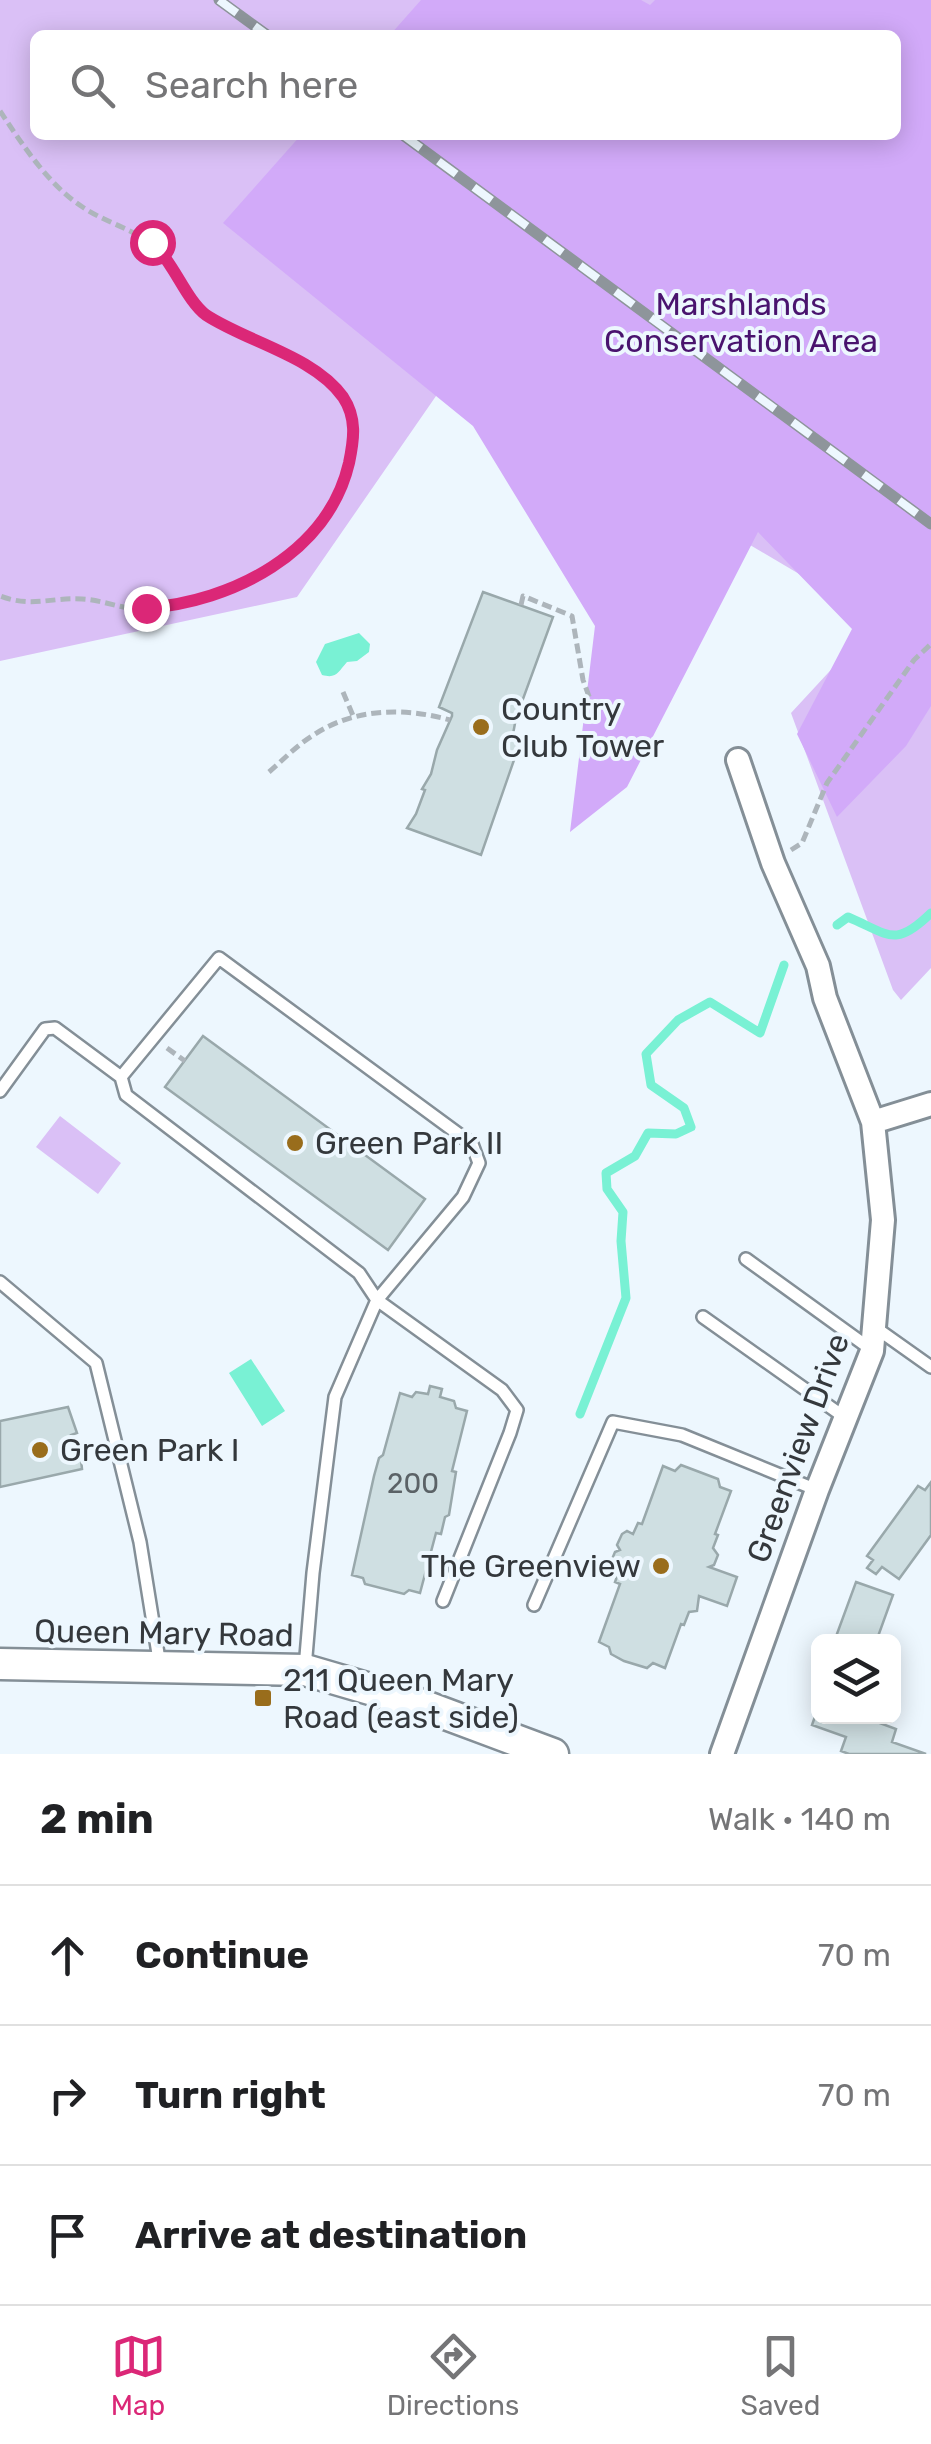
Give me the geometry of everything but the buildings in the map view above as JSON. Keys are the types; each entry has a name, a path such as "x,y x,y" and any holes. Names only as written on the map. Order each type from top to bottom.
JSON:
{"street":[{"name":"Greenview Drive","path":"722,1754 874,1339 883,1220 873,1122 825,998 818,966 773,863 738,760"},
{"path":"873,1122 931,1104"},
{"name":"Queen Mary Road","path":"0,1664 305,1670 412,1701 553,1754"}],"lane":[{"path":"122,1077 218,958 472,1144 478,1163 463,1198 377,1300 335,1397 305,1670"},
{"path":"0,1091 46,1030 55,1028 122,1077 126,1095 359,1274 377,1300 502,1390 516,1410 510,1433 442,1601"},
{"path":"746,1258 874,1339 931,1368"},
{"path":"0,1282 96,1363 140,1542 160,1666"},
{"path":"704,1317 847,1419"},
{"path":"534,1605 613,1422 682,1435 816,1490"}],"path":[{"path":"0,110 37,162 84,208 144,236 167,256 202,312 272,347 331,384 350,410 354,440 332,510 297,549 236,585 181,605 127,609 85,599 28,604 0,596"},
{"path":"520,605 522,596 572,616 583,680 598,722"},
{"path":"773,863 802,843 827,782 914,660 931,644"},
{"path":"343,692 354,718"},
{"path":"269,772 314,734 354,718 387,710 422,712 450,720"}],"green space":[{"name":"Marshlands Conservation Area","path":"0,0 931,0 931,968 901,1000 893,990 791,713 877,620 454,370 297,597 0,661"},
{"name":"Marshlands Conservation Area","path":"421,0 641,0 650,5 655,0 931,0 931,706 906,746 837,817 797,734 852,629 758,532 627,787 570,832 595,626 473,426 223,223 297,140 901,140 901,30 394,30"},
{"path":"60,1116 121,1163 98,1194 36,1147"}],"shaded area":[{"path":"359,633 370,644 369,652 357,661 347,662 334,675 322,675 316,662 325,644"},
{"path":"251,1359 285,1411 262,1426 229,1373"}],"waterway":[{"path":"837,925 848,917 883,933 900,934 931,913"},
{"path":"580,1414 626,1298 621,1241 623,1212 607,1189 606,1173 635,1156 648,1133 676,1134 691,1127 684,1108 651,1085 646,1054 678,1020 710,1002 760,1033 784,965"}],"railway":[{"path":"219,0 260,30"},
{"path":"410,140 931,524"}],"place":[{"name":"Country Club Tower","path":"481,727"},
{"name":"Green Park II","path":"295,1143"},
{"name":"Green Park I","path":"40,1450"},
{"name":"The Greenview","path":"661,1566"},
{"name":"211 Queen Mary Road (east side)","path":"263,1698"}],"route":[{"path":"146,608 181,605 207,597 264,572 297,549 332,510 354,440 350,410 331,384 272,347 202,312 167,256 152,242"}]}
